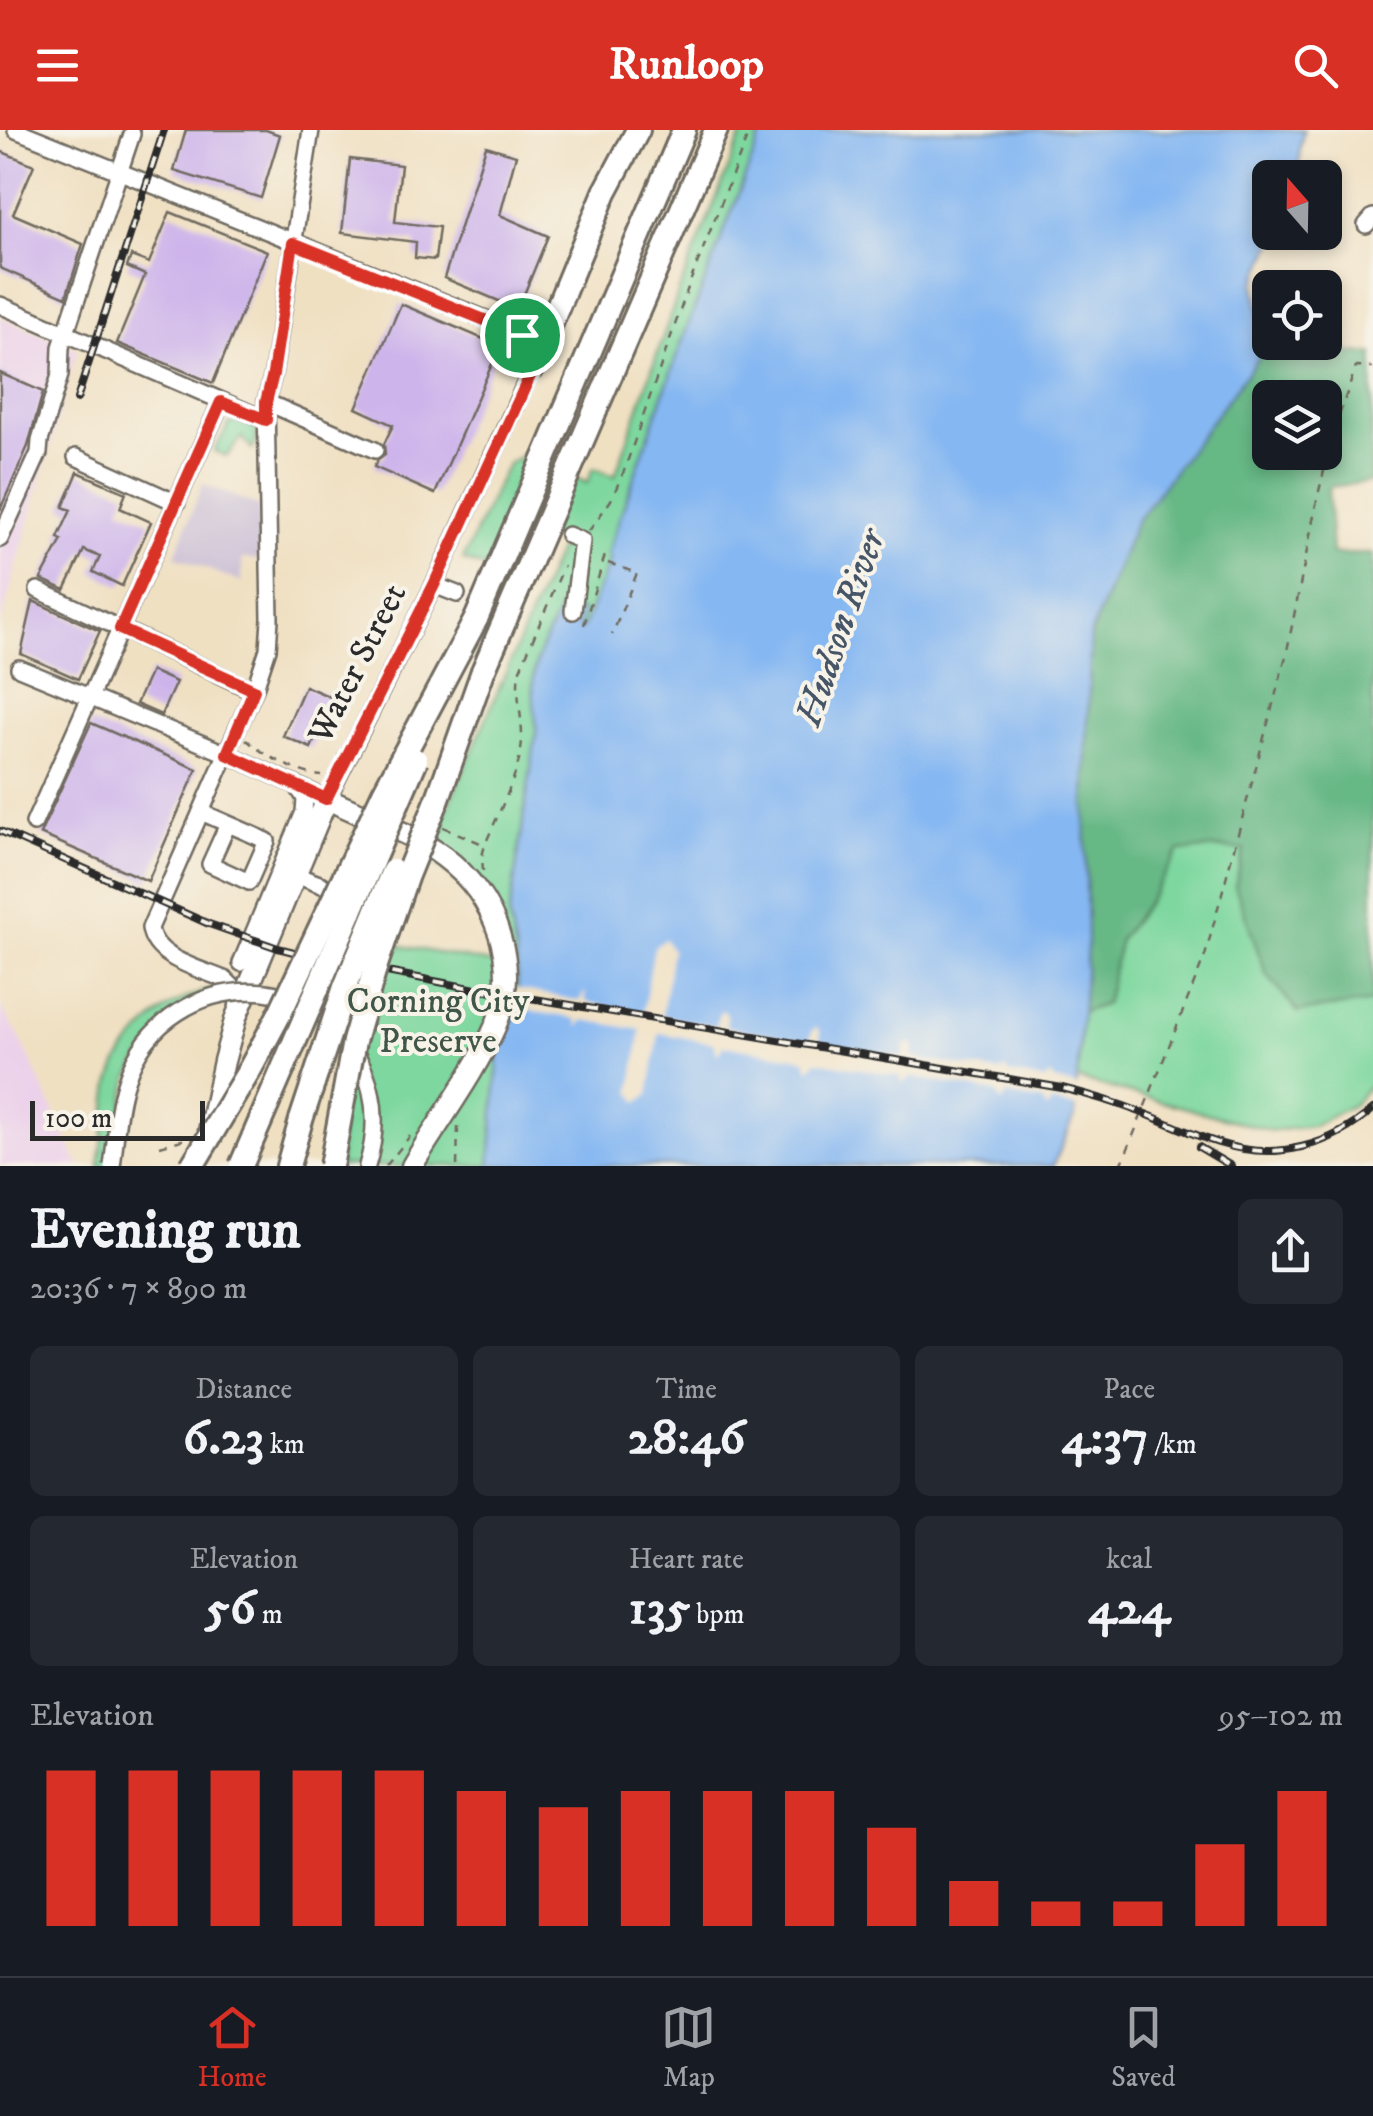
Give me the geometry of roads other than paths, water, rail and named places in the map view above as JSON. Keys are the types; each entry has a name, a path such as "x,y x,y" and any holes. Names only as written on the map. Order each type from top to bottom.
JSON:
{"highway":[{"path":"534,367 605,192 638,130"},
{"path":"241,1166 684,130"},
{"path":"288,1166 345,987 716,130"},
{"path":"192,1166 249,1071 384,792 476,619"},
{"path":"331,1166 354,1041 373,976 406,875 483,672"}],"main road":[{"path":"326,799 432,848 459,870 484,900 499,932 506,968 497,1024 412,1166"},
{"name":"Water Street","path":"202,1166 236,1017 326,799"}],"street":[{"path":"16,130 49,136 119,171 522,335 534,367"},
{"path":"236,1017 233,987 162,950 153,940 150,926 254,690 270,636 266,402 311,130"},
{"path":"0,539 39,453 60,375 60,348 132,134"},
{"path":"0,304 266,420"},
{"name":"Water Street","path":"326,799 434,585 534,367"},
{"path":"34,822 221,402"},
{"path":"266,402 375,450"},
{"path":"76,457 177,503"},
{"path":"573,611 575,538"},
{"path":"434,585 457,594"},
{"path":"38,590 254,690"},
{"path":"19,668 326,799"},
{"path":"241,962 304,812 304,799 298,787"},
{"path":"201,812 267,841 249,882 210,864 228,824"},
{"path":"295,874 322,885"},
{"path":"112,1166 123,1090 133,1062 150,1035 170,1016 204,998 233,992 265,992 296,999 314,1008 343,1035 368,1079 375,1109 367,1166"}],"water":[{"name":"Hudson River","path":"763,130 1304,130 1299,160 1252,160 1252,250 1270,250 1261,270 1252,270 1252,360 1257,360 1135,523 1091,633 1085,798 1087,947 1075,1116 1053,1166 490,1166 499,1047 512,1016 518,987 509,916 536,735 535,667 559,610 582,611 579,628 583,628 685,333"}],"railway":[{"path":"77,399 164,130"},
{"path":"0,831 209,924 278,948 476,989 1062,1088 1242,1149 1302,1147 1340,1132 1373,1109"},
{"path":"1199,1147 1231,1166"}],"park label":[{"name":"Corning City Preserve","path":"438,1022"}]}
